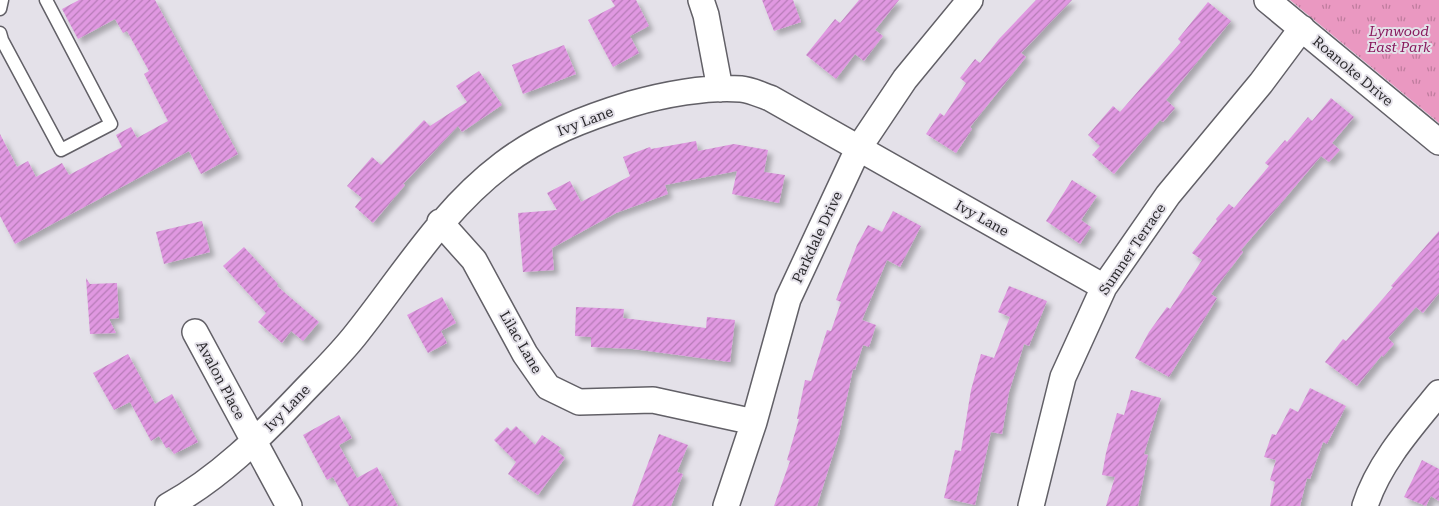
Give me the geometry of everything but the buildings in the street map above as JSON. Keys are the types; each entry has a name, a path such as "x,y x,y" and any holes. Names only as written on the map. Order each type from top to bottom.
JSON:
{"street":[{"path":"701,0 706,15 720,89"},
{"name":"Parkdale Drive","path":"726,506 754,422 788,299 858,149 905,79 970,0"},
{"name":"Roanoke Drive","path":"1267,0 1439,142"},
{"name":"Sumner Terrace","path":"1031,506 1063,377 1104,287 1168,195 1261,83 1302,28"},
{"name":"Ivy Lane","path":"168,506 193,492 255,442 356,334 440,222 474,188 503,164 555,131 600,113 652,98 720,89 742,89 770,98 1104,287"},
{"name":"Lilac Lane","path":"440,222 474,260 525,354 548,387 580,402 653,400 754,422"},
{"name":"Avalon Place","path":"195,332 289,506"},
{"path":"1365,506 1371,488 1405,435 1439,393"}],"lane":[{"path":"0,9 2,0"},
{"path":"0,33 61,150 112,124 46,0"}],"green space":[{"name":"Lynwood East Park","path":"1290,0 1439,0 1439,123"}]}
